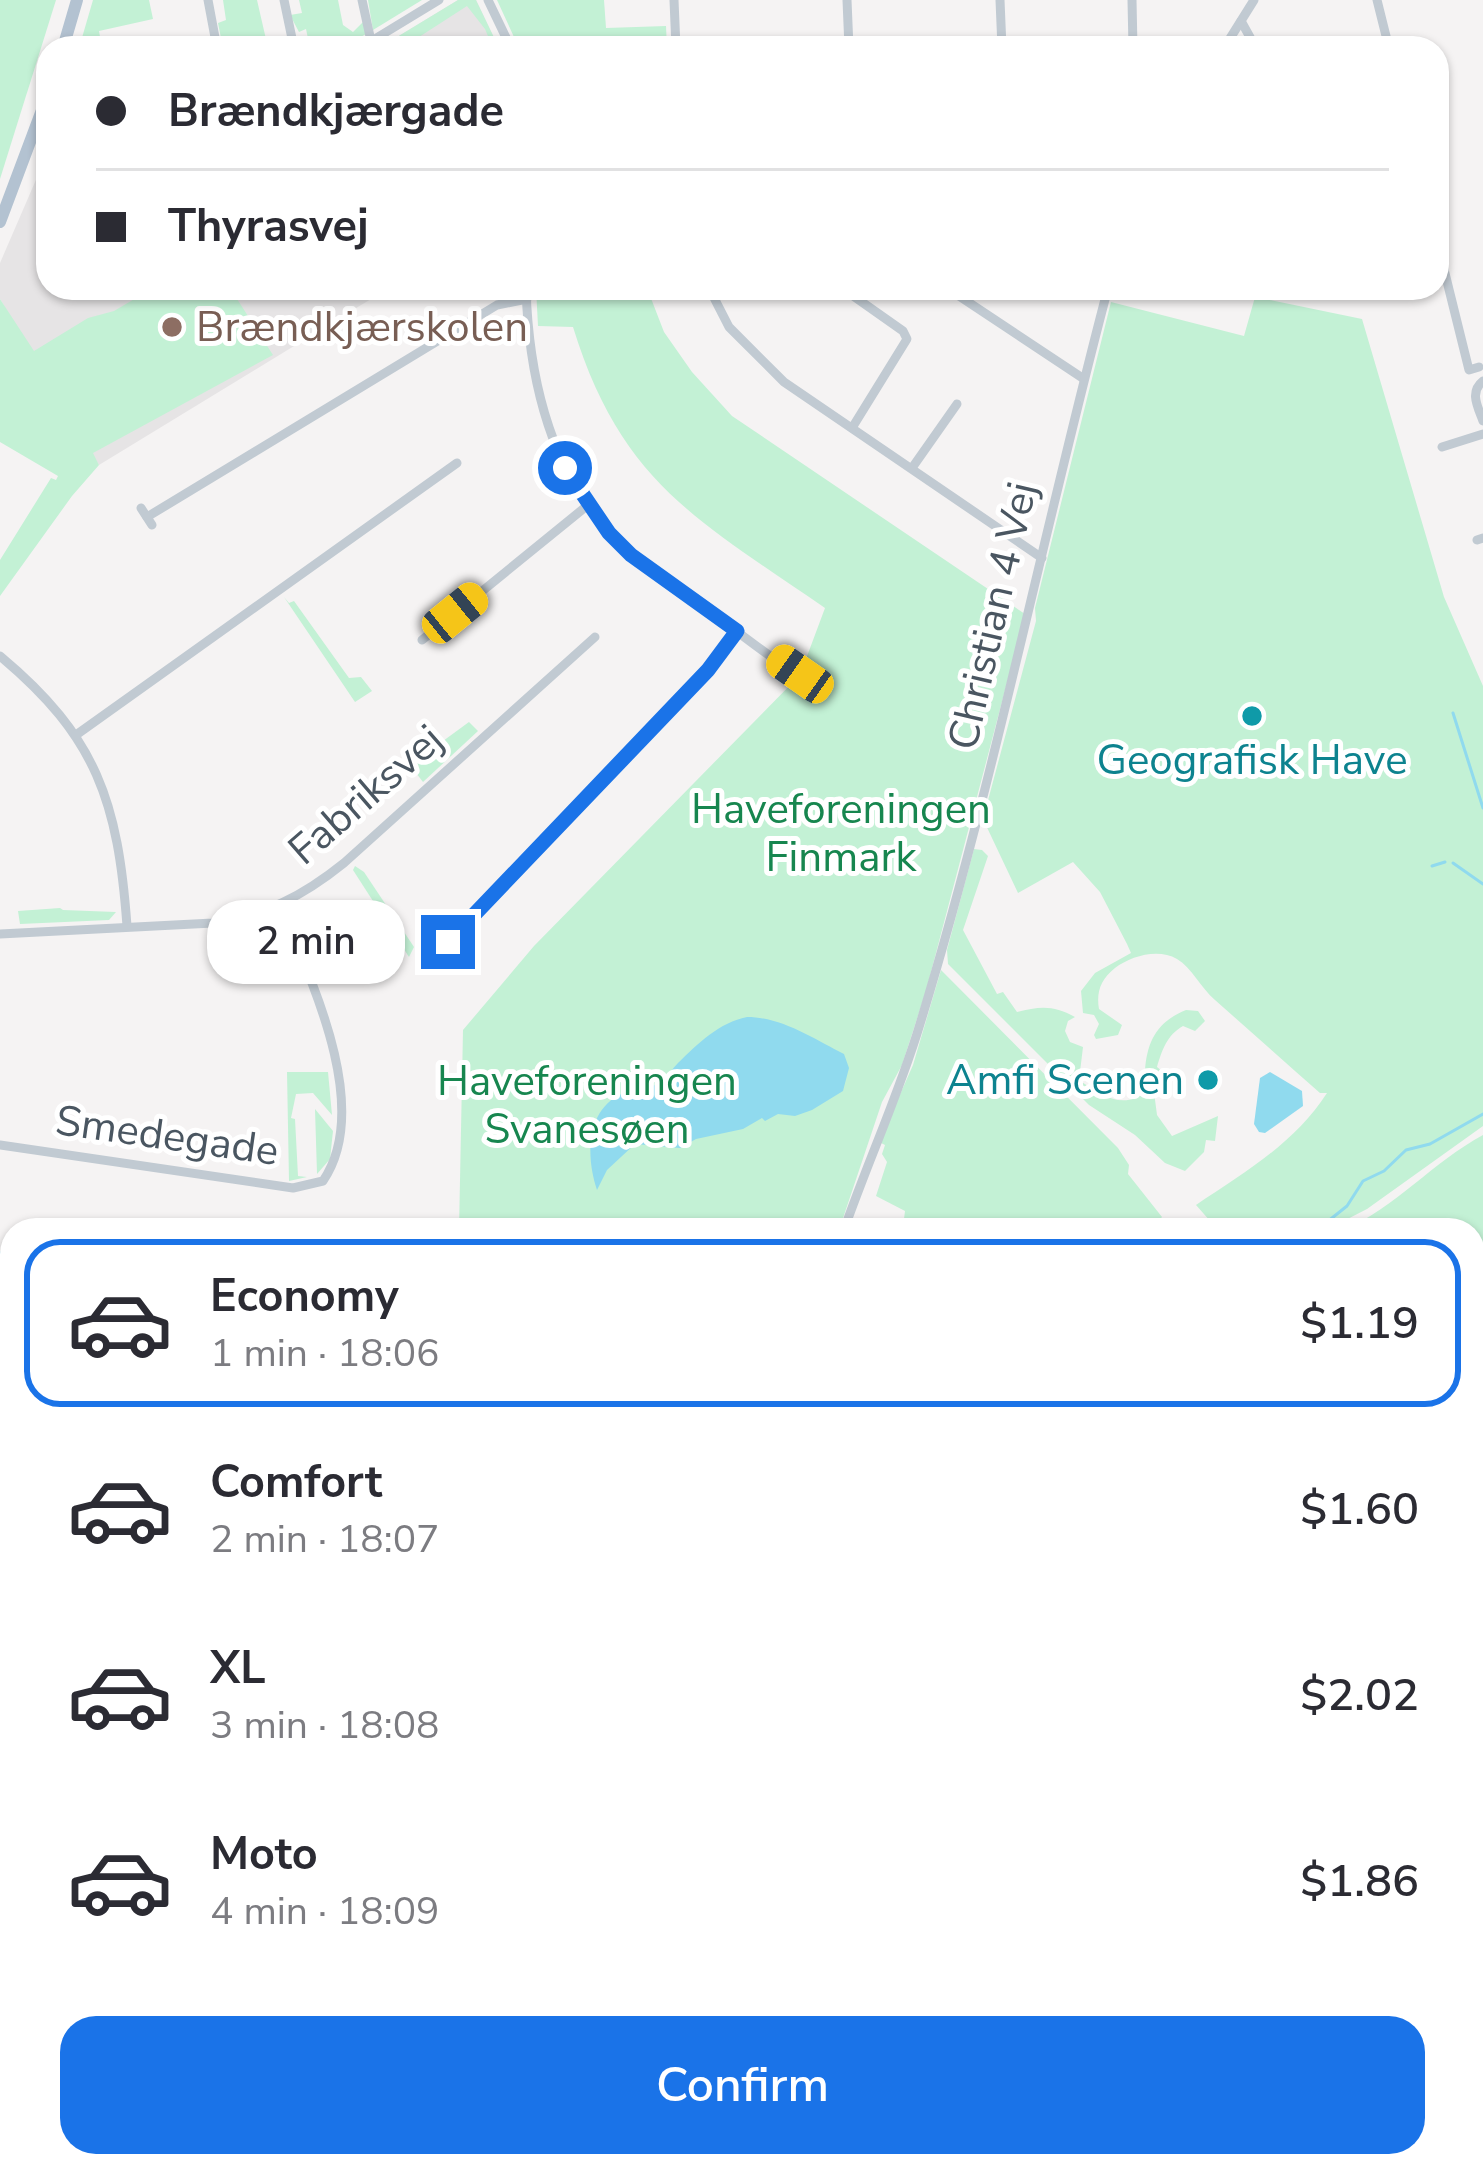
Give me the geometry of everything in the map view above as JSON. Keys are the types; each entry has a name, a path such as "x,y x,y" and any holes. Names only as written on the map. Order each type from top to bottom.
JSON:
{"main road":[{"path":"66,36 77,0"},
{"path":"0,222 36,149"}],"street":[{"path":"208,0 215,36"},
{"path":"284,0 292,36"},
{"path":"362,0 370,36"},
{"path":"379,36 440,0"},
{"path":"488,0 505,36"},
{"path":"674,0 676,36"},
{"path":"847,0 848,36"},
{"path":"1000,0 1002,36"},
{"path":"1132,0 1133,36"},
{"path":"1231,36 1254,0"},
{"path":"1377,0 1386,36"},
{"path":"1240,21 1249,36"},
{"path":"1449,289 1469,370 1479,367"},
{"path":"147,517 510,300"},
{"path":"526,300 532,368 549,432 588,505 631,555 814,681"},
{"path":"715,300 730,327 768,368 1042,558"},
{"path":"852,428 907,339 903,331 859,300"},
{"path":"965,300 1084,380"},
{"name":"Christian 4 Vej","path":"848,1218 922,1021 986,789 1105,300"},
{"path":"1483,381 1474,397 1483,421"},
{"path":"912,468 957,404"},
{"path":"1442,447 1483,434"},
{"path":"76,735 457,463"},
{"path":"422,640 588,505"},
{"path":"448,942 708,670 737,631"},
{"name":"Fabriksvej","path":"0,934 213,923 280,907 314,888 344,863 595,637"},
{"path":"0,656 38,688 76,735 103,783 122,862 127,926"},
{"name":"Smedegade","path":"0,1145 293,1188 323,1180 340,1149 334,1045 318,993 280,907"}],"shaded area":[{"path":"458,0 476,0 493,36 399,36"},
{"name":"Brændkjærskolen","path":"36,180 36,300 369,300 99,465 0,299 0,263"}],"green space":[{"path":"0,0 56,0 45,36 36,36 36,64 0,179"},
{"path":"93,0 149,0 153,19 99,31 100,36 82,36"},
{"path":"223,0 257,0 265,36 221,36 218,23 226,20"},
{"path":"299,0 338,0 343,25 353,32 363,22 366,34 307,36 306,29 299,32 290,15 302,13"},
{"path":"368,0 422,0 373,30"},
{"path":"458,0 476,0 493,36 488,36 467,6 421,36 399,36"},
{"path":"497,0 604,0 606,28 666,26 666,36 514,36"},
{"path":"0,299 34,351 88,318 133,300 238,300 273,355 93,453 99,465 0,596 0,560 51,478 58,476 0,442"},
{"path":"537,300 652,300 664,332 732,416 1025,614 926,991 843,1218 459,1218 463,1030 534,946 800,675 825,608 702,522 669,493 615,424 592,380 573,327 538,326"},
{"name":"Geografisk Have","path":"1254,300 1362,319 1444,597 1483,686 1483,1126 1349,1218 1207,1218 1196,1205 1284,1142 1327,1093 1320,1093 1170,956 1137,957 1106,977 1099,991 1099,1009 1122,1025 1118,1035 1096,1039 1099,1024 1094,1015 1083,1013 1081,991 1095,973 1131,953 1127,944 1100,892 1073,862 1018,893 983,819 1036,621 1035,608 1111,302 1244,336"},
{"path":"284,597 289,603 294,601 349,678 361,677 372,691 355,702"},
{"path":"469,722 478,731 423,782 413,763"},
{"path":"974,849 988,856 963,930 997,994 1003,992 1017,1012 1047,1008 1075,1017 1065,1031 1070,1042 1083,1047 1079,1080 1121,1100 1154,1092 1157,1115 1172,1136 1218,1116 1215,1141 1206,1140 1204,1152 1185,1171 1165,1163 1135,1135 1089,1105 948,964 947,950"},
{"path":"355,866 364,872 414,947 409,957 353,870"},
{"path":"18,911 116,912 109,920 20,924"},
{"path":"261,926 276,928 292,972 266,979"},
{"path":"941,970 1118,1148 1129,1165 1128,1174 1162,1217 904,1218 905,1211 876,1196 887,1162 882,1154 885,1145 879,1142 913,1065"},
{"path":"1186,1010 1198,1011 1205,1021 1195,1031 1183,1026 1169,1038 1157,1067 1168,1076 1145,1071 1155,1034"},
{"path":"287,1072 328,1072 332,1115 313,1093 296,1094 291,1118 295,1119 298,1176 307,1177 289,1181"},
{"path":"315,1109 333,1131 330,1159 317,1174"},
{"path":"1483,1135 1483,1218 1366,1218 1381,1209"}],"water":[{"path":"747,1017 785,1025 844,1054 849,1068 843,1091 795,1116 762,1118 743,1129 696,1139 680,1148 635,1144 607,1170 597,1190 590,1149 601,1111 623,1093 659,1083 710,1035"},
{"path":"1270,1072 1302,1091 1303,1106 1265,1133 1254,1124 1260,1078"}],"waterway":[{"path":"1453,713 1483,808"},
{"path":"1432,866 1445,862"},
{"path":"1453,863 1483,884"},
{"path":"1332,1218 1347,1206 1363,1181 1384,1171 1406,1150 1430,1144 1483,1114"}],"place":[{"name":"Brændkjærskolen","path":"172,327"},
{"name":"Geografisk Have","path":"1252,716"},
{"name":"Amfi Scenen","path":"1208,1080"}],"route":[{"path":"448,942 708,670 737,631 631,555 609,533 565,468"}],"park label":[{"name":"Haveforeningen Finmark","path":"841,833"},
{"name":"Haveforeningen Svanesøen","path":"587,1105"}]}
